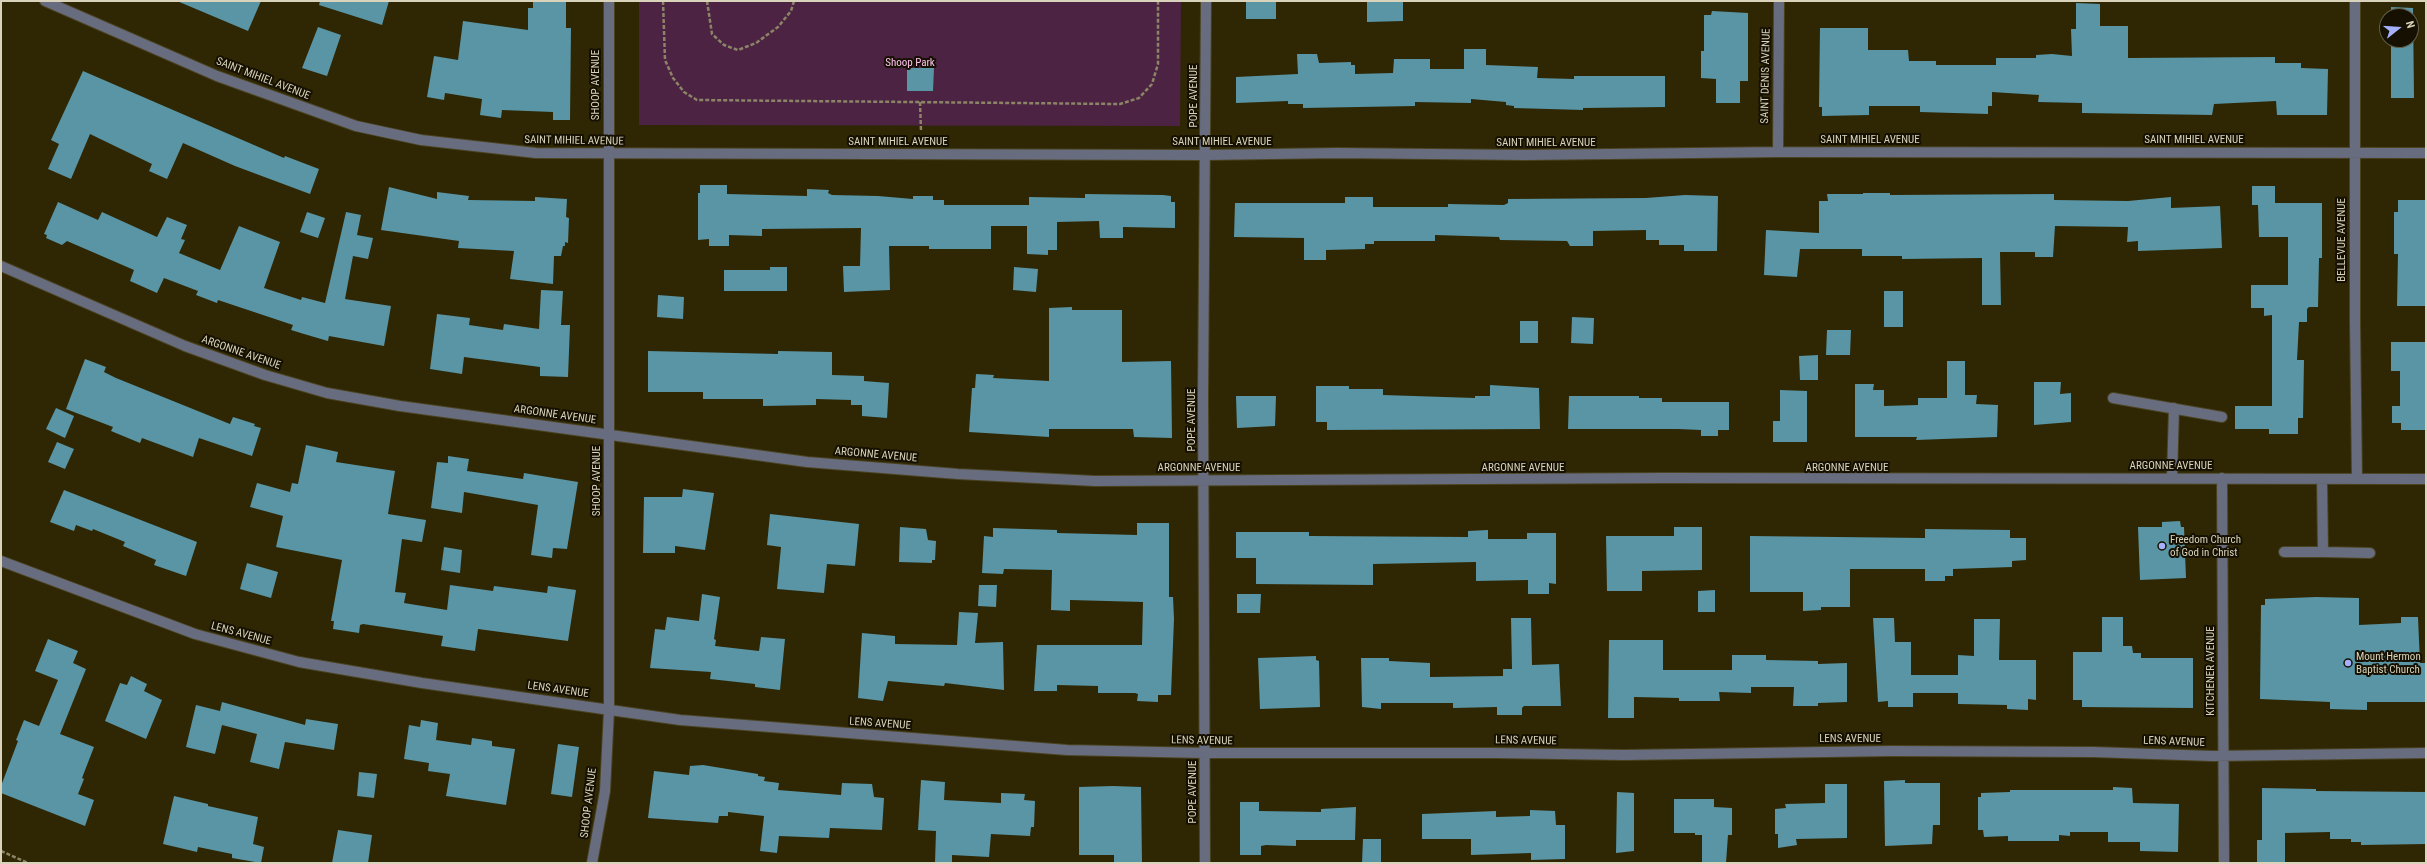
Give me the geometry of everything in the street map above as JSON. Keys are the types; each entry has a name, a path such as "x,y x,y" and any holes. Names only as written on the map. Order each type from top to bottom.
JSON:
{"street":[{"name":"SAINT MIHIEL AVENUE","path":"45,1 217,76 356,126 421,140 536,154 1206,155 1337,153 1525,155 1778,152 2426,153"},
{"name":"SHOOP AVENUE","path":"592,863 605,791 609,710 608,1"},
{"name":"POPE AVENUE","path":"1205,863 1204,480 1206,1"},
{"name":"SAINT DENIS AVENUE","path":"1778,152 1779,1"},
{"name":"BELLEVUE AVENUE","path":"2354,1 2357,479"},
{"name":"ARGONNE AVENUE","path":"1,266 185,346 265,375 320,391 400,406 807,462 958,474 1095,481 2172,478 2426,479"},
{"path":"2113,398 2222,417"},
{"path":"2172,478 2174,408"},
{"name":"KITCHENER AVENUE","path":"2222,478 2224,863"},
{"path":"2322,479 2323,552"},
{"path":"2284,552 2370,553"},
{"name":"LENS AVENUE","path":"1,561 195,634 299,662 422,683 680,720 1067,750 1205,753 1496,753 1624,755 1891,751 2093,752 2223,755 2426,753"}],"path":[{"path":"663,1 665,60 673,78 684,92 698,100 1120,104 1139,98 1152,84 1158,64 1158,1"},
{"path":"706,1 712,34 724,45 738,50 756,43 778,27 791,11 794,1"},
{"path":"920,102 921,131"},
{"path":"1,851 28,863"}],"green space":[{"name":"Shoop Park","path":"639,1 1181,1 1180,126 639,125"}],"building":[{"path":"177,1 261,1 248,31"},
{"path":"320,1 389,1 382,25 319,5"},
{"path":"533,1 566,1 566,28 571,28 570,120 553,120 553,112 502,110 501,118 480,115 482,99 445,93 444,100 427,97 434,56 458,60 463,21 528,30 528,8 533,8"},
{"path":"1367,1 1403,1 1403,21 1367,22"},
{"path":"1246,2 1276,2 1276,19 1246,19"},
{"path":"2076,3 2100,4 2100,26 2128,26 2128,58 2275,57 2275,63 2301,63 2301,68 2328,69 2327,115 2277,115 2276,101 2214,104 2212,115 2082,113 2082,103 2038,102 2039,95 1992,92 1992,106 1988,106 1988,114 1920,112 1920,106 1869,106 1869,115 1822,116 1822,107 1819,107 1820,28 1868,28 1868,50 1908,50 1909,61 1936,61 1936,65 1996,65 1996,58 2036,58 2036,55 2052,54 2072,56 2071,29 2076,29"},
{"path":"2391,7 2413,8 2391,8"},
{"path":"1712,11 1748,13 1748,81 1740,81 1740,103 1716,103 1716,79 1701,78 1701,51 1704,51 1704,15 1711,15"},
{"path":"318,27 341,35 327,76 302,68"},
{"path":"2391,48 2413,48 2414,98 2391,98"},
{"path":"1464,49 1486,49 1486,65 1538,67 1537,78 1574,79 1574,76 1665,76 1665,107 1583,108 1583,110 1514,108 1514,106 1506,105 1506,102 1471,99 1471,103 1415,102 1415,106 1303,108 1303,104 1288,104 1288,101 1236,103 1236,77 1298,74 1297,54 1317,54 1319,63 1351,62 1351,65 1355,65 1355,74 1393,73 1394,59 1430,59 1430,69 1464,69"},
{"path":"907,68 934,68 933,91 907,91"},
{"path":"83,71 284,158 285,156 319,169 310,194 235,166 183,143 167,179 149,171 152,164 90,134 71,179 48,169 59,144 51,140"},
{"path":"700,185 727,185 727,194 807,196 807,189 829,190 828,193 832,195 878,196 913,199 913,196 933,196 933,200 944,200 944,205 1029,205 1029,197 1085,198 1085,194 1163,195 1171,196 1171,202 1175,202 1175,228 1123,227 1123,238 1100,238 1099,221 1057,222 1057,250 1048,250 1048,255 1027,254 1027,226 991,226 991,249 929,249 929,246 889,246 890,290 844,292 843,266 860,266 861,228 762,229 762,236 729,235 729,246 709,246 709,239 698,240 698,193 700,193"},
{"path":"2252,186 2275,186 2275,203 2322,203 2322,258 2319,258 2318,307 2309,307 2307,309 2307,322 2299,322 2297,360 2304,360 2303,418 2298,418 2298,434 2269,434 2269,429 2235,429 2235,406 2272,406 2272,315 2264,316 2264,308 2251,308 2251,285 2288,285 2288,237 2259,237 2258,205 2252,205"},
{"path":"389,187 437,199 437,192 469,196 468,200 535,201 535,197 567,199 566,217 569,218 568,243 565,242 561,256 554,256 553,284 510,279 514,251 458,248 459,241 381,230"},
{"path":"1890,193 1890,195 2054,194 2054,200 2128,201 2171,197 2171,208 2220,206 2222,248 2138,251 2138,241 2127,242 2128,227 2055,226 2053,257 2035,257 2035,252 2000,252 2001,305 1982,305 1982,258 1902,259 1902,256 1862,256 1862,249 1800,249 1797,277 1764,275 1766,230 1819,233 1819,201 1828,201 1827,194"},
{"path":"1685,195 1718,196 1717,251 1684,251 1684,245 1659,245 1659,240 1646,240 1646,230 1593,231 1593,246 1570,246 1567,241 1500,240 1499,237 1435,235 1435,241 1374,241 1374,244 1365,244 1365,249 1326,250 1326,260 1304,260 1304,238 1234,237 1235,203 1345,203 1345,197 1373,197 1373,207 1448,207 1448,204 1504,205 1508,203 1508,199 1646,198"},
{"path":"2398,200 2426,200 2426,306 2397,306 2398,254 2394,254 2394,212 2398,212"},
{"path":"58,202 98,220 102,212 157,237 167,217 187,225 181,239 185,240 179,253 220,270 239,226 280,242 264,288 301,300 302,297 325,303 346,212 361,215 357,235 373,238 368,259 353,256 345,299 391,306 384,346 329,336 328,341 291,330 293,325 218,300 217,303 196,295 198,291 164,278 157,293 130,281 134,270 67,241 62,245 46,238 47,235 44,234"},
{"path":"307,212 325,218 318,238 300,232"},
{"path":"770,267 787,267 787,291 724,291 724,270 770,270"},
{"path":"1014,267 1038,269 1036,292 1013,290"},
{"path":"541,290 563,291 561,325 570,325 568,377 540,376 540,367 464,357 462,374 430,369 437,314 470,318 469,325 503,330 504,324 539,329"},
{"path":"1884,291 1903,291 1903,327 1884,327"},
{"path":"658,295 684,297 683,319 657,317"},
{"path":"1072,307 1072,310 1122,310 1122,362 1171,361 1172,438 1134,437 1133,429 1049,429 1049,437 969,432 972,388 975,388 976,374 994,375 993,378 1049,381 1049,308"},
{"path":"1572,317 1594,318 1593,344 1571,343"},
{"path":"1520,321 1538,321 1538,343 1520,343"},
{"path":"1827,330 1851,330 1850,355 1826,355"},
{"path":"2391,342 2426,342 2426,430 2401,430 2401,423 2392,423 2392,406 2400,406 2400,371 2391,371"},
{"path":"648,351 778,354 778,351 832,352 832,375 864,376 864,381 889,383 887,418 862,416 862,405 851,405 851,400 816,399 816,405 763,406 763,399 703,399 703,392 648,392"},
{"path":"1818,355 1818,380 1800,380 1799,356"},
{"path":"85,359 106,367 104,372 116,378 230,424 233,417 255,424 254,426 261,428 252,456 199,438 193,457 142,438 140,443 111,431 113,427 66,409"},
{"path":"1947,361 1965,361 1965,395 1977,395 1976,404 1998,405 1997,437 1916,440 1917,437 1855,437 1855,384 1874,384 1873,390 1884,390 1884,406 1918,405 1918,398 1947,398"},
{"path":"2034,382 2061,382 2060,394 2071,393 2071,422 2034,425"},
{"path":"1490,385 1539,388 1540,429 1327,430 1327,422 1316,422 1316,386 1349,386 1349,389 1383,389 1383,395 1475,398 1475,396 1490,396"},
{"path":"1780,390 1807,391 1807,442 1773,442 1773,421 1780,421"},
{"path":"1236,396 1276,396 1275,426 1237,428"},
{"path":"1569,396 1639,396 1639,398 1662,398 1662,402 1729,402 1729,430 1718,430 1718,436 1701,436 1701,430 1568,429"},
{"path":"56,408 74,416 65,438 46,429"},
{"path":"57,442 74,449 65,469 48,462"},
{"path":"306,445 338,452 336,462 395,471 388,514 426,520 422,542 402,539 395,592 406,593 404,603 447,610 450,585 493,591 494,586 547,593 548,586 576,590 568,641 478,629 475,651 441,646 443,636 363,624 360,625 359,633 333,629 334,621 331,621 342,560 276,547 283,516 250,507 257,483 290,492 292,483 298,484"},
{"path":"448,456 469,459 467,471 523,479 524,473 578,482 567,549 553,548 552,558 531,555 538,505 464,492 462,513 431,508 437,462 448,463"},
{"path":"683,489 714,493 705,550 675,546 675,553 643,553 644,497 682,497"},
{"path":"64,490 197,542 186,576 154,565 156,560 123,546 125,542 93,529 92,531 76,525 74,531 50,522"},
{"path":"770,514 859,524 855,566 827,564 824,593 777,589 781,547 767,545"},
{"name":"Freedom Church of God in Christ","path":"2180,521 2181,527 2184,527 2186,578 2140,580 2138,527 2162,527 2162,522"},
{"path":"1137,523 1169,523 1169,597 1173,597 1174,619 1171,695 1158,695 1158,702 1137,701 1138,694 1135,693 1098,693 1098,686 1057,685 1057,691 1034,691 1037,645 1142,645 1143,602 1070,600 1070,611 1051,610 1052,570 1004,569 1003,574 982,573 984,536 993,537 993,528 1057,530 1057,533 1137,535"},
{"path":"900,527 926,529 928,540 936,541 935,560 932,560 932,563 899,562"},
{"path":"1674,527 1702,527 1702,570 1642,571 1642,591 1607,591 1606,536 1674,536"},
{"path":"1925,529 2010,530 2010,538 2026,538 2026,560 2012,561 2012,567 1953,569 1953,576 1945,576 1945,581 1925,581 1925,569 1850,569 1850,607 1821,607 1821,610 1803,611 1803,592 1750,592 1750,536 1925,538"},
{"path":"1488,530 1488,539 1527,539 1527,533 1556,533 1556,584 1549,583 1549,594 1528,594 1528,580 1476,581 1476,562 1373,564 1373,585 1256,584 1256,558 1236,558 1236,532 1309,532 1309,536 1468,537 1468,531"},
{"path":"444,547 462,550 460,573 441,570"},
{"path":"247,563 278,572 271,598 240,589"},
{"path":"979,585 997,585 996,607 978,606"},
{"path":"1715,590 1715,612 1698,612 1698,591"},
{"path":"702,594 720,597 714,639 716,640 715,646 759,651 761,637 785,639 780,690 755,687 755,684 710,679 711,672 650,668 655,629 665,630 667,617 699,621"},
{"path":"1237,594 1261,594 1260,613 1237,613"},
{"path":"2316,597 2359,598 2359,625 2401,623 2401,617 2418,617 2420,663 2426,663 2426,702 2367,702 2367,710 2330,709 2330,702 2260,699 2261,605 2265,605 2265,599"},
{"path":"959,612 978,613 975,643 1003,642 1004,690 945,683 944,686 888,681 883,701 858,698 862,633 895,636 895,644 957,645"},
{"path":"2102,617 2123,617 2123,646 2132,646 2133,653 2141,653 2141,658 2193,658 2193,708 2082,707 2082,700 2073,700 2073,652 2102,652"},
{"path":"1511,618 1531,618 1532,665 1559,664 1561,706 1524,706 1522,708 1522,715 1497,715 1497,707 1453,708 1453,703 1381,703 1381,709 1362,707 1361,658 1389,658 1389,661 1430,663 1430,677 1503,676 1503,669 1512,669"},
{"path":"1873,618 1894,618 1895,642 1911,642 1911,675 1958,675 1958,655 1974,656 1974,619 2000,619 1999,660 2036,660 2036,700 2028,699 2028,710 2007,709 2007,705 1958,704 1958,693 1913,693 1913,707 1888,707 1888,701 1878,702"},
{"path":"48,639 78,651 73,663 86,669 60,734 94,747 82,778 84,779 78,794 94,800 85,826 1,793 1,786 18,741 16,740 24,720 39,726 58,680 35,671"},
{"path":"1609,640 1663,640 1663,670 1732,670 1732,655 1766,655 1766,660 1818,661 1818,664 1847,663 1847,702 1818,703 1818,706 1793,706 1794,687 1751,687 1751,693 1719,692 1720,701 1679,701 1679,698 1634,697 1634,718 1608,718"},
{"path":"1316,656 1316,660 1319,661 1320,707 1260,709 1258,658"},
{"path":"131,676 147,684 144,691 162,700 146,739 105,721 120,683 127,685"},
{"path":"222,702 305,725 306,719 338,724 334,750 285,742 279,769 250,762 257,734 222,725 215,754 186,747 196,705 220,711"},
{"path":"421,720 438,723 436,740 471,745 472,738 492,741 492,746 515,749 506,805 446,796 450,774 428,771 429,763 404,759 409,725 420,727"},
{"path":"558,744 579,747 572,797 551,794"},
{"path":"703,765 758,774 758,776 765,777 764,781 779,783 778,790 841,795 842,783 872,784 874,797 884,798 882,830 830,828 829,838 779,836 777,853 760,851 764,816 728,812 728,816 719,816 718,823 648,818 654,771 689,775 690,766"},
{"path":"359,772 377,774 374,798 357,796"},
{"path":"921,780 945,782 944,800 1001,803 1001,793 1025,794 1024,800 1035,801 1034,827 1031,827 1030,836 991,834 989,857 952,855 952,863 935,863 936,831 918,830"},
{"path":"1905,780 1905,783 1940,783 1940,825 1933,825 1932,844 1885,846 1884,781"},
{"path":"1825,784 1847,784 1847,838 1796,839 1797,845 1778,848 1778,834 1775,834 1775,809 1786,808 1785,804 1825,803"},
{"path":"1079,787 1141,787 1142,863 1114,863 1114,855 1079,855"},
{"path":"2113,787 2132,788 2133,803 2179,804 2178,852 2140,851 2140,842 2108,842 2108,832 2070,832 2070,836 2059,835 2059,841 2008,841 2008,836 1984,837 1983,830 1978,830 1978,797 1981,797 1981,793 2010,792 2010,790 2113,790"},
{"path":"2262,788 2316,789 2316,791 2426,792 2426,844 2361,845 2361,842 2351,842 2351,839 2330,839 2330,832 2285,833 2285,863 2257,863 2257,840 2262,840"},
{"path":"1617,792 1634,793 1634,851 1616,853"},
{"path":"174,796 208,804 208,806 258,817 253,844 264,847 261,863 232,858 232,854 198,847 197,852 163,844"},
{"path":"1674,799 1714,799 1714,807 1732,808 1732,835 1728,835 1726,863 1702,863 1702,835 1695,835 1695,833 1674,833"},
{"path":"1240,802 1259,802 1259,811 1321,812 1321,809 1356,807 1355,840 1296,840 1296,846 1266,845 1261,846 1261,855 1240,855"},
{"path":"1530,810 1555,811 1556,825 1565,825 1565,859 1531,860 1531,853 1471,855 1471,839 1422,839 1422,814 1496,811 1496,817 1530,816"},
{"path":"338,830 372,835 368,863 332,863"},
{"path":"1363,839 1381,839 1381,863 1362,863"}],"place":[{"name":"Freedom Church of God in Christ","path":"2162,546"},
{"name":"Mount Hermon Baptist Church","path":"2348,663"}]}
